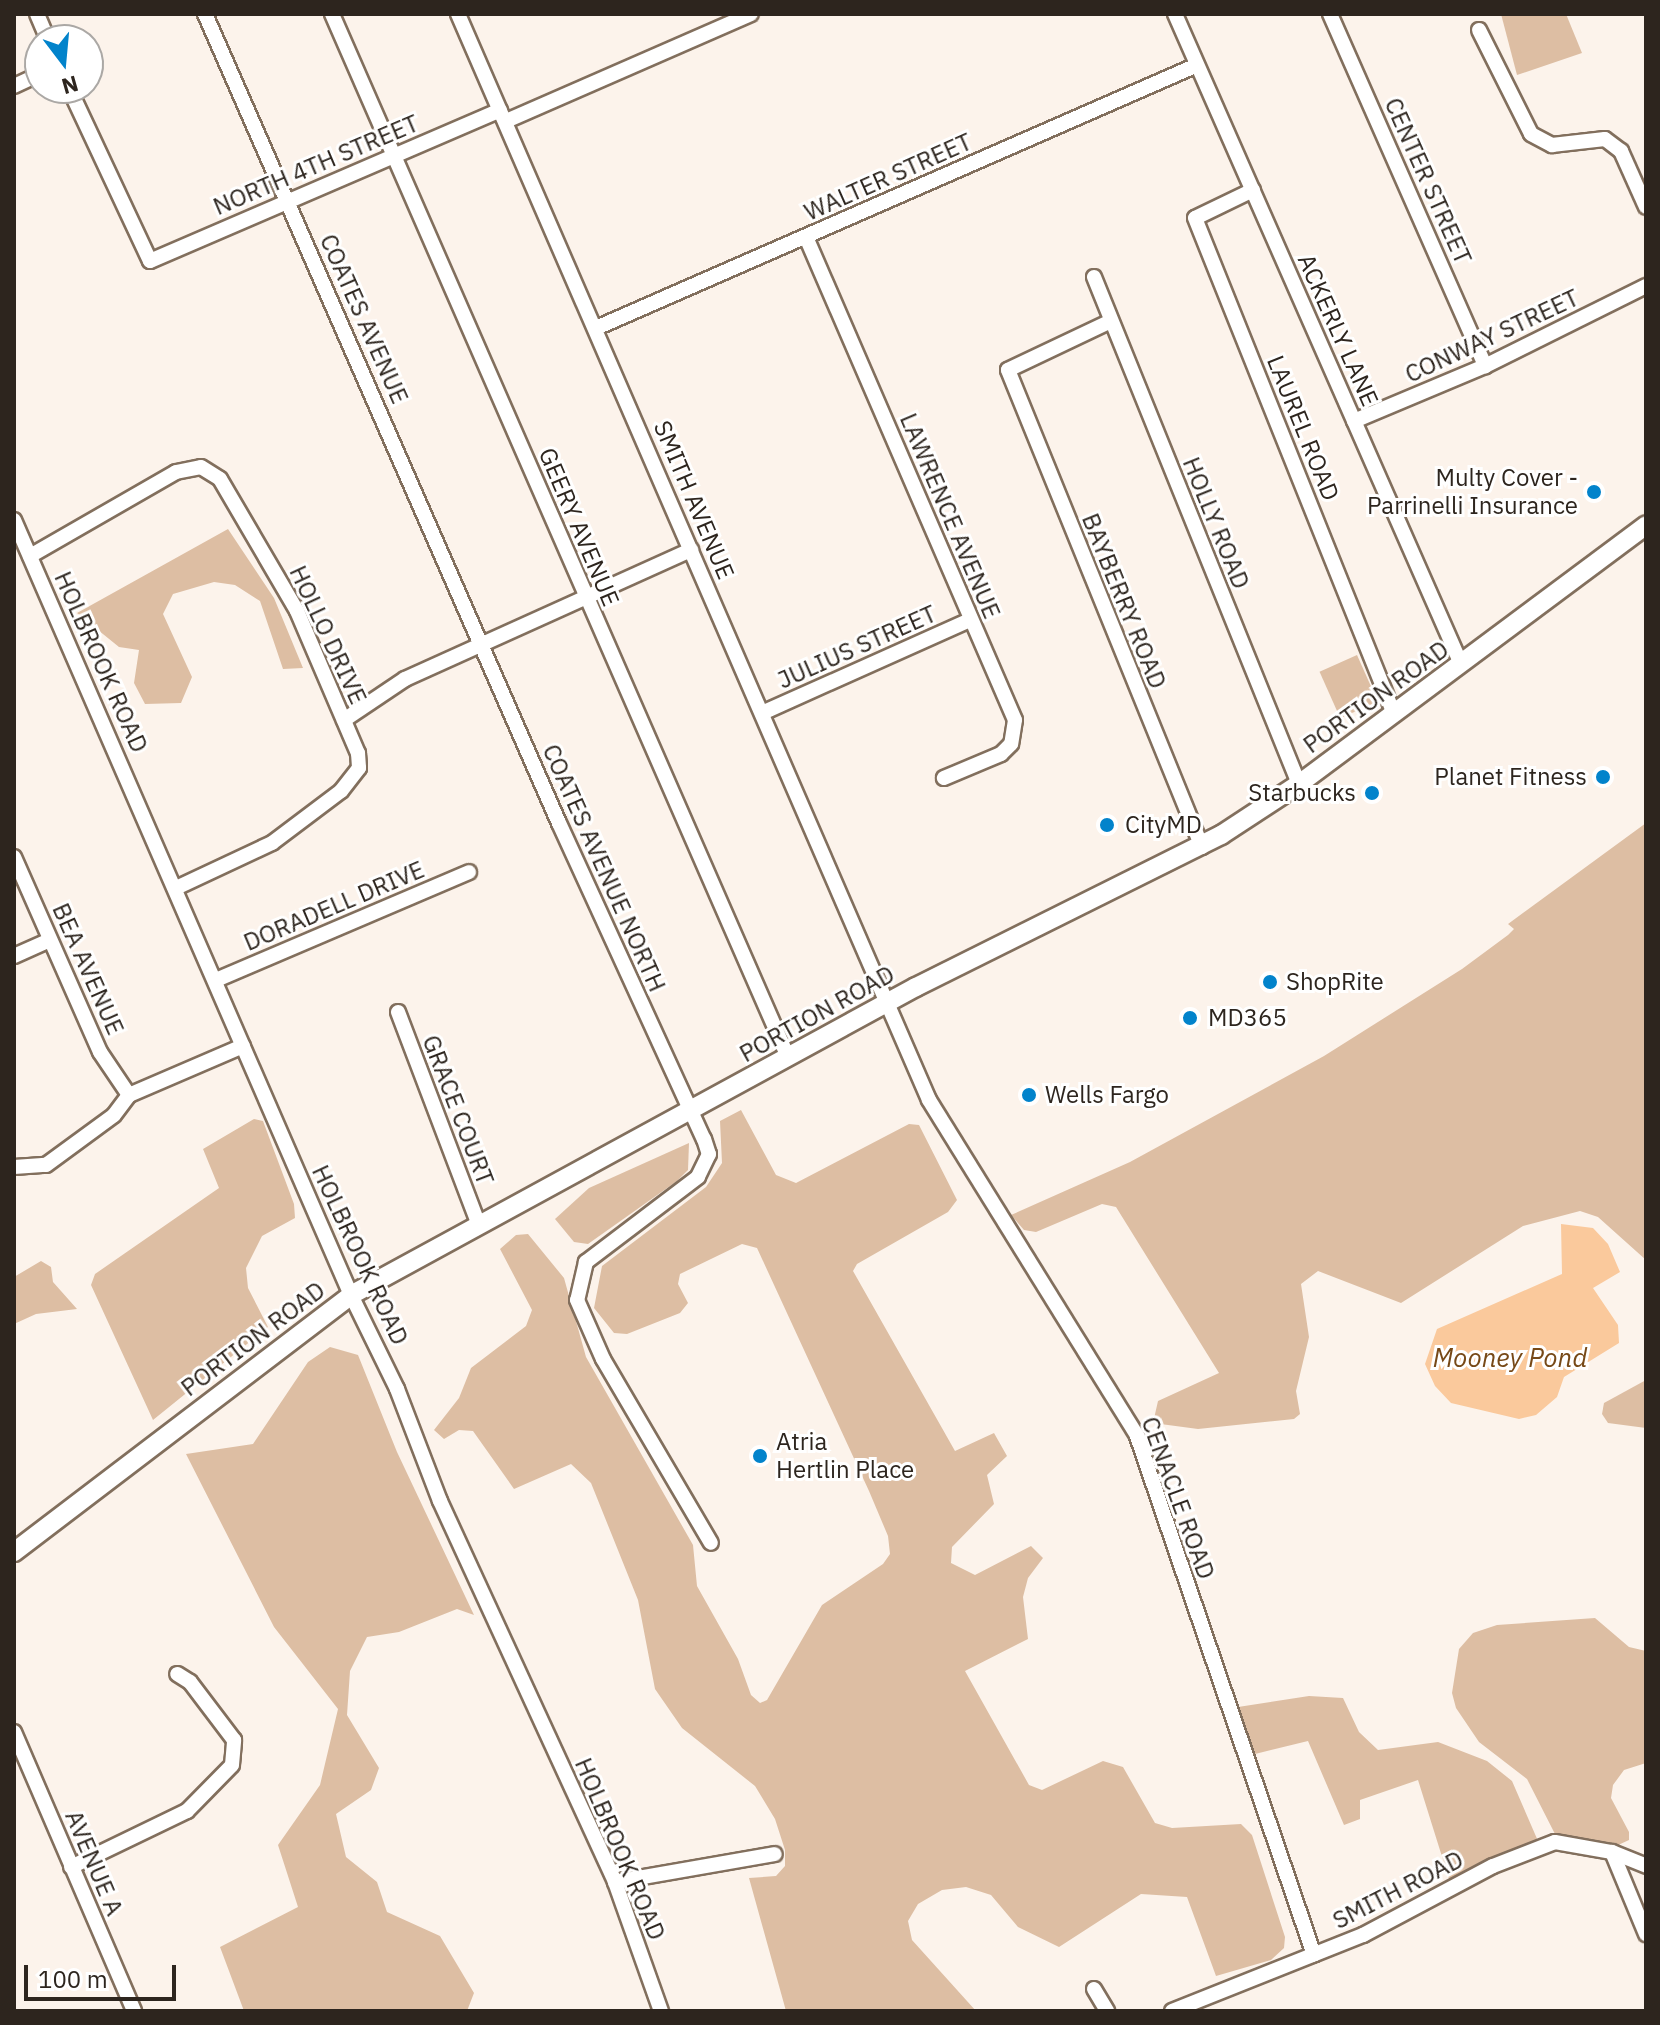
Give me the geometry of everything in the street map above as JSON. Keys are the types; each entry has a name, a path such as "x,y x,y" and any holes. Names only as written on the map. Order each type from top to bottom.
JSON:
{"main road":[{"name":"PORTION ROAD","path":"14,1552 351,1295 478,1223 788,1057 1202,847 1299,784 1646,525"}],"street":[{"name":"COATES AVENUE","path":"205,14 481,643"},
{"name":"GEERY AVENUE","path":"332,14 788,1057"},
{"name":"SMITH AVENUE","path":"458,14 887,1005"},
{"name":"NORTH 4TH STREET","path":"76,104 150,261 394,154 503,115 751,14"},
{"name":"ACKERLY LANE","path":"1175,14 1461,664"},
{"name":"CENTER STREET","path":"1330,14 1485,366"},
{"path":"1479,30 1531,134 1552,145 1605,139 1621,151 1646,207"},
{"name":"WALTER STREET","path":"596,328 1197,65"},
{"name":"LAUREL ROAD","path":"1253,190 1195,218 1394,714"},
{"name":"LAWRENCE AVENUE","path":"806,237 1009,704 1015,733 993,759 944,778"},
{"name":"HOLLY ROAD","path":"1094,277 1299,784"},
{"name":"CONWAY STREET","path":"1354,421 1485,366 1646,286"},
{"name":"BAYBERRY ROAD","path":"1111,321 1008,370 1202,847"},
{"name":"HOLLO DRIVE","path":"30,556 176,472 196,467 212,471 297,611 360,763 354,779 260,851 176,888"},
{"name":"HOLBROOK ROAD","path":"14,520 351,1295 615,1882 661,2011"},
{"path":"344,720 405,679 691,550"},
{"name":"JULIUS STREET","path":"762,713 970,620"},
{"name":"COATES AVENUE NORTH","path":"481,643 691,1110"},
{"name":"BEA AVENUE","path":"14,857 100,1052 129,1095"},
{"name":"DORADELL DRIVE","path":"216,980 469,872"},
{"path":"14,956 50,940"},
{"name":"CENACLE ROAD","path":"887,1005 929,1100 1137,1436 1314,1955"},
{"name":"GRACE COURT","path":"398,1012 478,1223"},
{"path":"15,1171 54,1160 114,1115 129,1095 243,1046"},
{"path":"691,1110 709,1154 707,1165 586,1262 577,1300 603,1359 711,1543"},
{"path":"71,1867 187,1811 232,1765 234,1740 190,1682 177,1674"},
{"name":"AVENUE A","path":"14,1732 134,2011"},
{"name":"SMITH ROAD","path":"1172,2011 1314,1955 1493,1866 1555,1842 1612,1852 1646,1866"},
{"path":"1612,1852 1646,1934"},
{"path":"615,1882 775,1854"},
{"path":"1094,1989 1107,2011"}],"shaded area":[{"path":"1501,14 1566,14 1582,53 1517,75"},
{"path":"228,529 274,598 303,668 283,669 260,601 235,585 214,582 173,594 163,614 192,677 181,703 145,704 134,683 139,650 119,647 77,613"},
{"path":"1357,655 1378,702 1340,718 1320,672"},
{"path":"1646,823 1646,1260 1598,1217 1580,1211 1523,1226 1401,1303 1318,1271 1301,1284 1309,1337 1296,1391 1300,1414 1294,1419 1198,1429 1153,1423 1158,1401 1219,1373 1116,1207 1102,1204 1036,1232 1024,1230 1011,1215 1130,1162 1324,1056 1462,969 1508,935 1514,929 1508,924"},
{"path":"741,1110 776,1175 796,1183 909,1124 919,1125 957,1200 948,1212 857,1264 853,1271 955,1451 994,1433 1007,1456 987,1475 994,1504 952,1547 951,1563 975,1575 1031,1546 1043,1558 1028,1578 1023,1597 1028,1639 965,1671 1029,1785 1042,1790 1103,1761 1123,1767 1155,1823 1172,1828 1241,1824 1252,1835 1285,1937 1284,1948 1271,1960 1216,1976 1187,1897 1141,1894 1059,1947 1018,1927 991,1895 966,1887 942,1890 918,1904 908,1921 912,1940 976,2011 786,2011 749,1878 776,1876 785,1866 785,1850 775,1819 755,1786 682,1728 655,1689 638,1600 591,1483 571,1464 514,1489 473,1431 459,1430 444,1439 434,1430 459,1398 471,1368 526,1326 532,1310 500,1249 516,1235 528,1234 564,1278 586,1357 693,1545 697,1586 738,1659 751,1695 760,1703 767,1700 822,1605 883,1564 890,1554 888,1536 869,1491 757,1248 742,1244 680,1274 678,1284 688,1303 680,1313 627,1334 614,1333 594,1308 602,1266 706,1187 722,1163 720,1121"},
{"path":"254,1119 263,1121 294,1204 295,1218 262,1236 246,1268 248,1288 268,1327 153,1420 91,1285 95,1274 219,1188 203,1149"},
{"path":"689,1143 688,1170 677,1181 588,1244 574,1242 555,1219 589,1188"},
{"path":"41,1261 51,1267 53,1282 77,1309 36,1314 14,1324 14,1277"},
{"path":"330,1347 358,1355 397,1452 474,1615 457,1609 399,1632 367,1637 350,1671 347,1715 379,1768 371,1790 336,1814 346,1857 377,1882 387,1912 440,1936 474,1993 467,2011 244,2011 220,1947 298,1907 278,1845 320,1785 338,1709 274,1627 186,1454 253,1444 308,1362"},
{"path":"1646,1380 1646,1428 1608,1423 1602,1414 1604,1403"},
{"path":"1595,1618 1629,1647 1646,1651 1646,1763 1624,1770 1613,1785 1611,1798 1629,1832 1629,1840 1616,1846 1556,1836 1527,1779 1479,1742 1456,1708 1452,1693 1459,1649 1473,1633 1497,1625"},
{"path":"1309,1696 1343,1698 1359,1732 1378,1750 1438,1742 1487,1761 1512,1781 1538,1841 1449,1879 1418,1780 1360,1800 1360,1819 1344,1825 1308,1741 1251,1755 1238,1707"}],"water":[{"name":"Mooney Pond","path":"1561,1224 1593,1228 1608,1244 1620,1272 1593,1288 1618,1325 1619,1343 1564,1377 1557,1397 1536,1415 1519,1419 1451,1403 1435,1386 1425,1364 1437,1329 1562,1274"}],"place":[{"name":"Multy Cover - Parrinelli Insurance","path":"1594,492"},
{"name":"Planet Fitness","path":"1603,777"},
{"name":"Starbucks","path":"1372,793"},
{"name":"CityMD","path":"1107,825"},
{"name":"ShopRite","path":"1270,982"},
{"name":"MD365","path":"1190,1018"},
{"name":"Wells Fargo","path":"1029,1095"},
{"name":"Atria Hertlin Place","path":"760,1456"}]}
